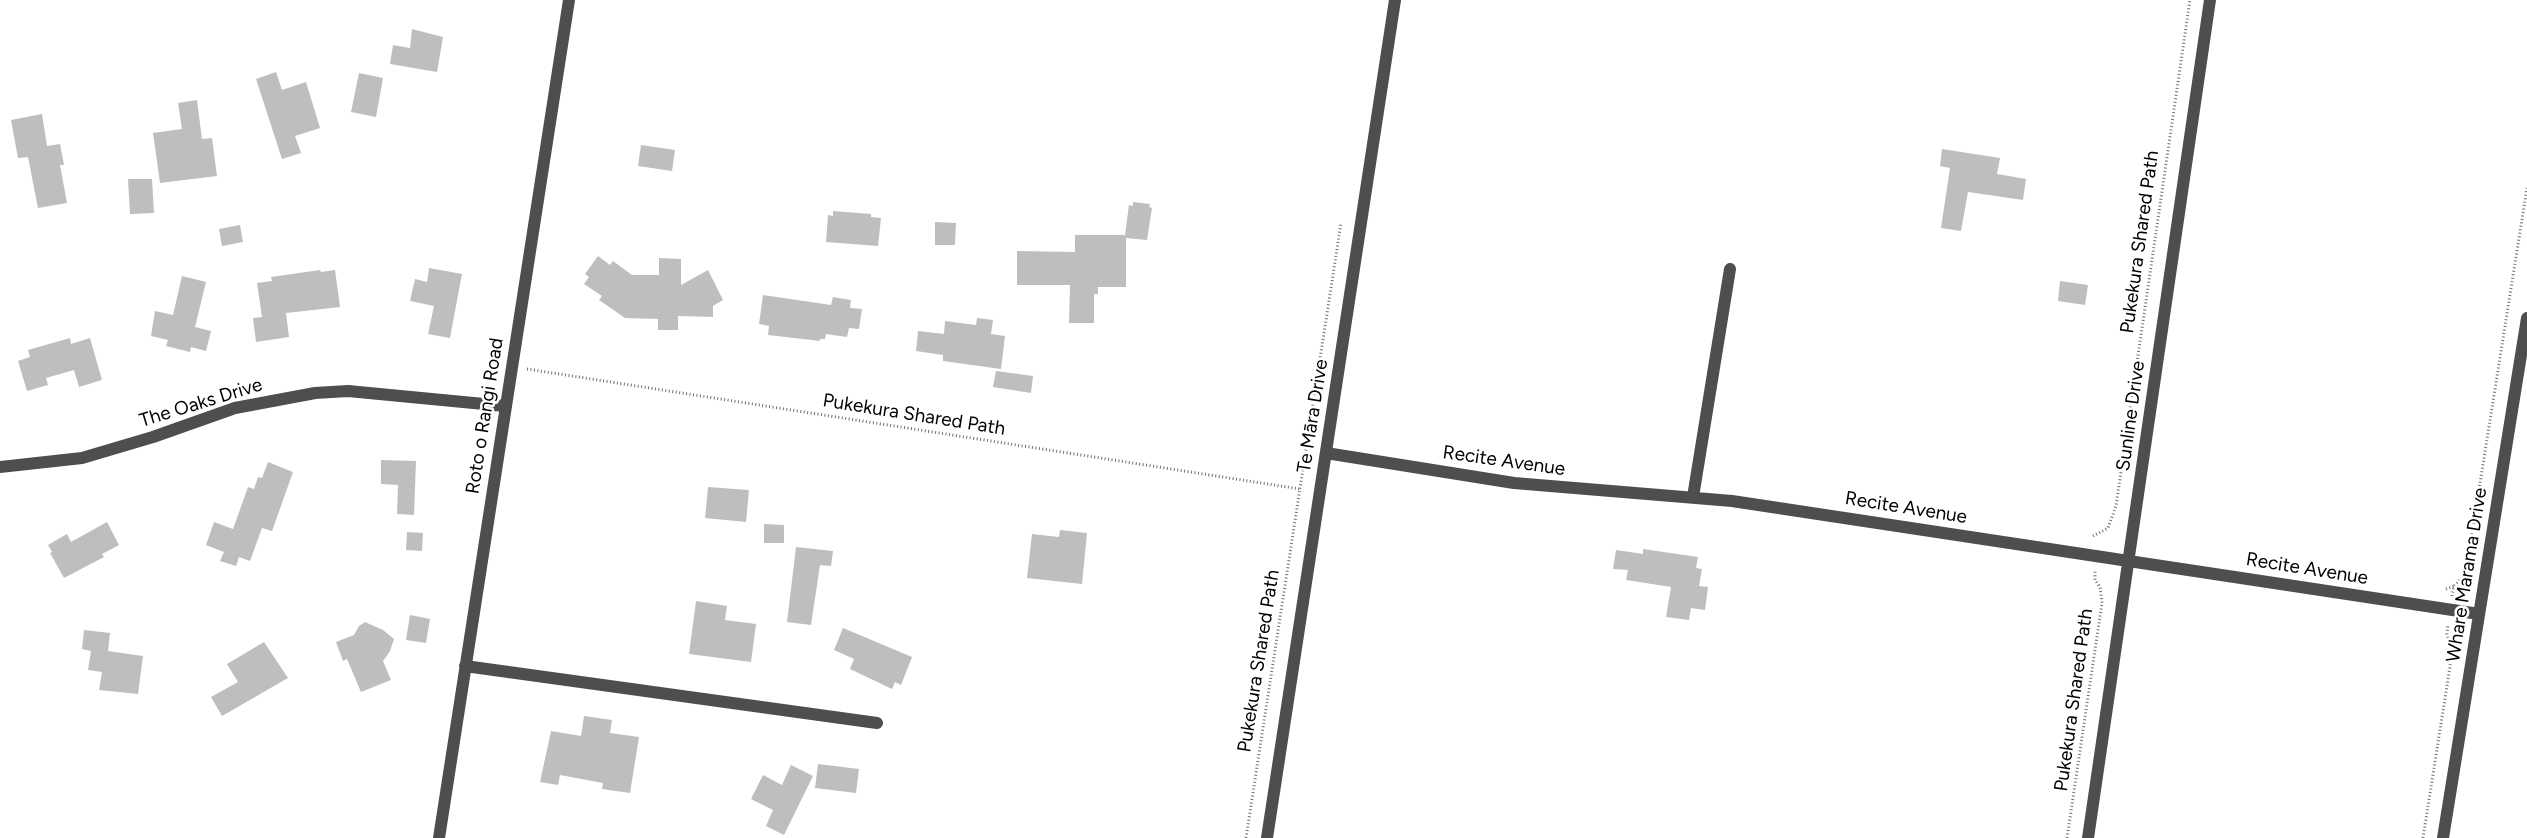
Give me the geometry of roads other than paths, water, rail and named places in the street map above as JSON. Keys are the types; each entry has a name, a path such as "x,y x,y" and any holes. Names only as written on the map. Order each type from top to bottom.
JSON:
{"street":[{"name":"Roto o Rangi Road","path":"439,838 568,0"},
{"name":"Te Māra Drive","path":"1267,838 1394,0"},
{"name":"Sunline Drive","path":"2088,838 2210,0"},
{"path":"1693,497 1730,270"},
{"name":"Whare Marama Drive","path":"2444,838 2527,318"},
{"name":"The Oaks Drive","path":"0,467 82,458 153,437 235,408 315,393 348,391 505,406"},
{"name":"Recite Avenue","path":"1326,453 1522,484 1693,497 2479,614"},
{"path":"465,666 877,723"}]}
